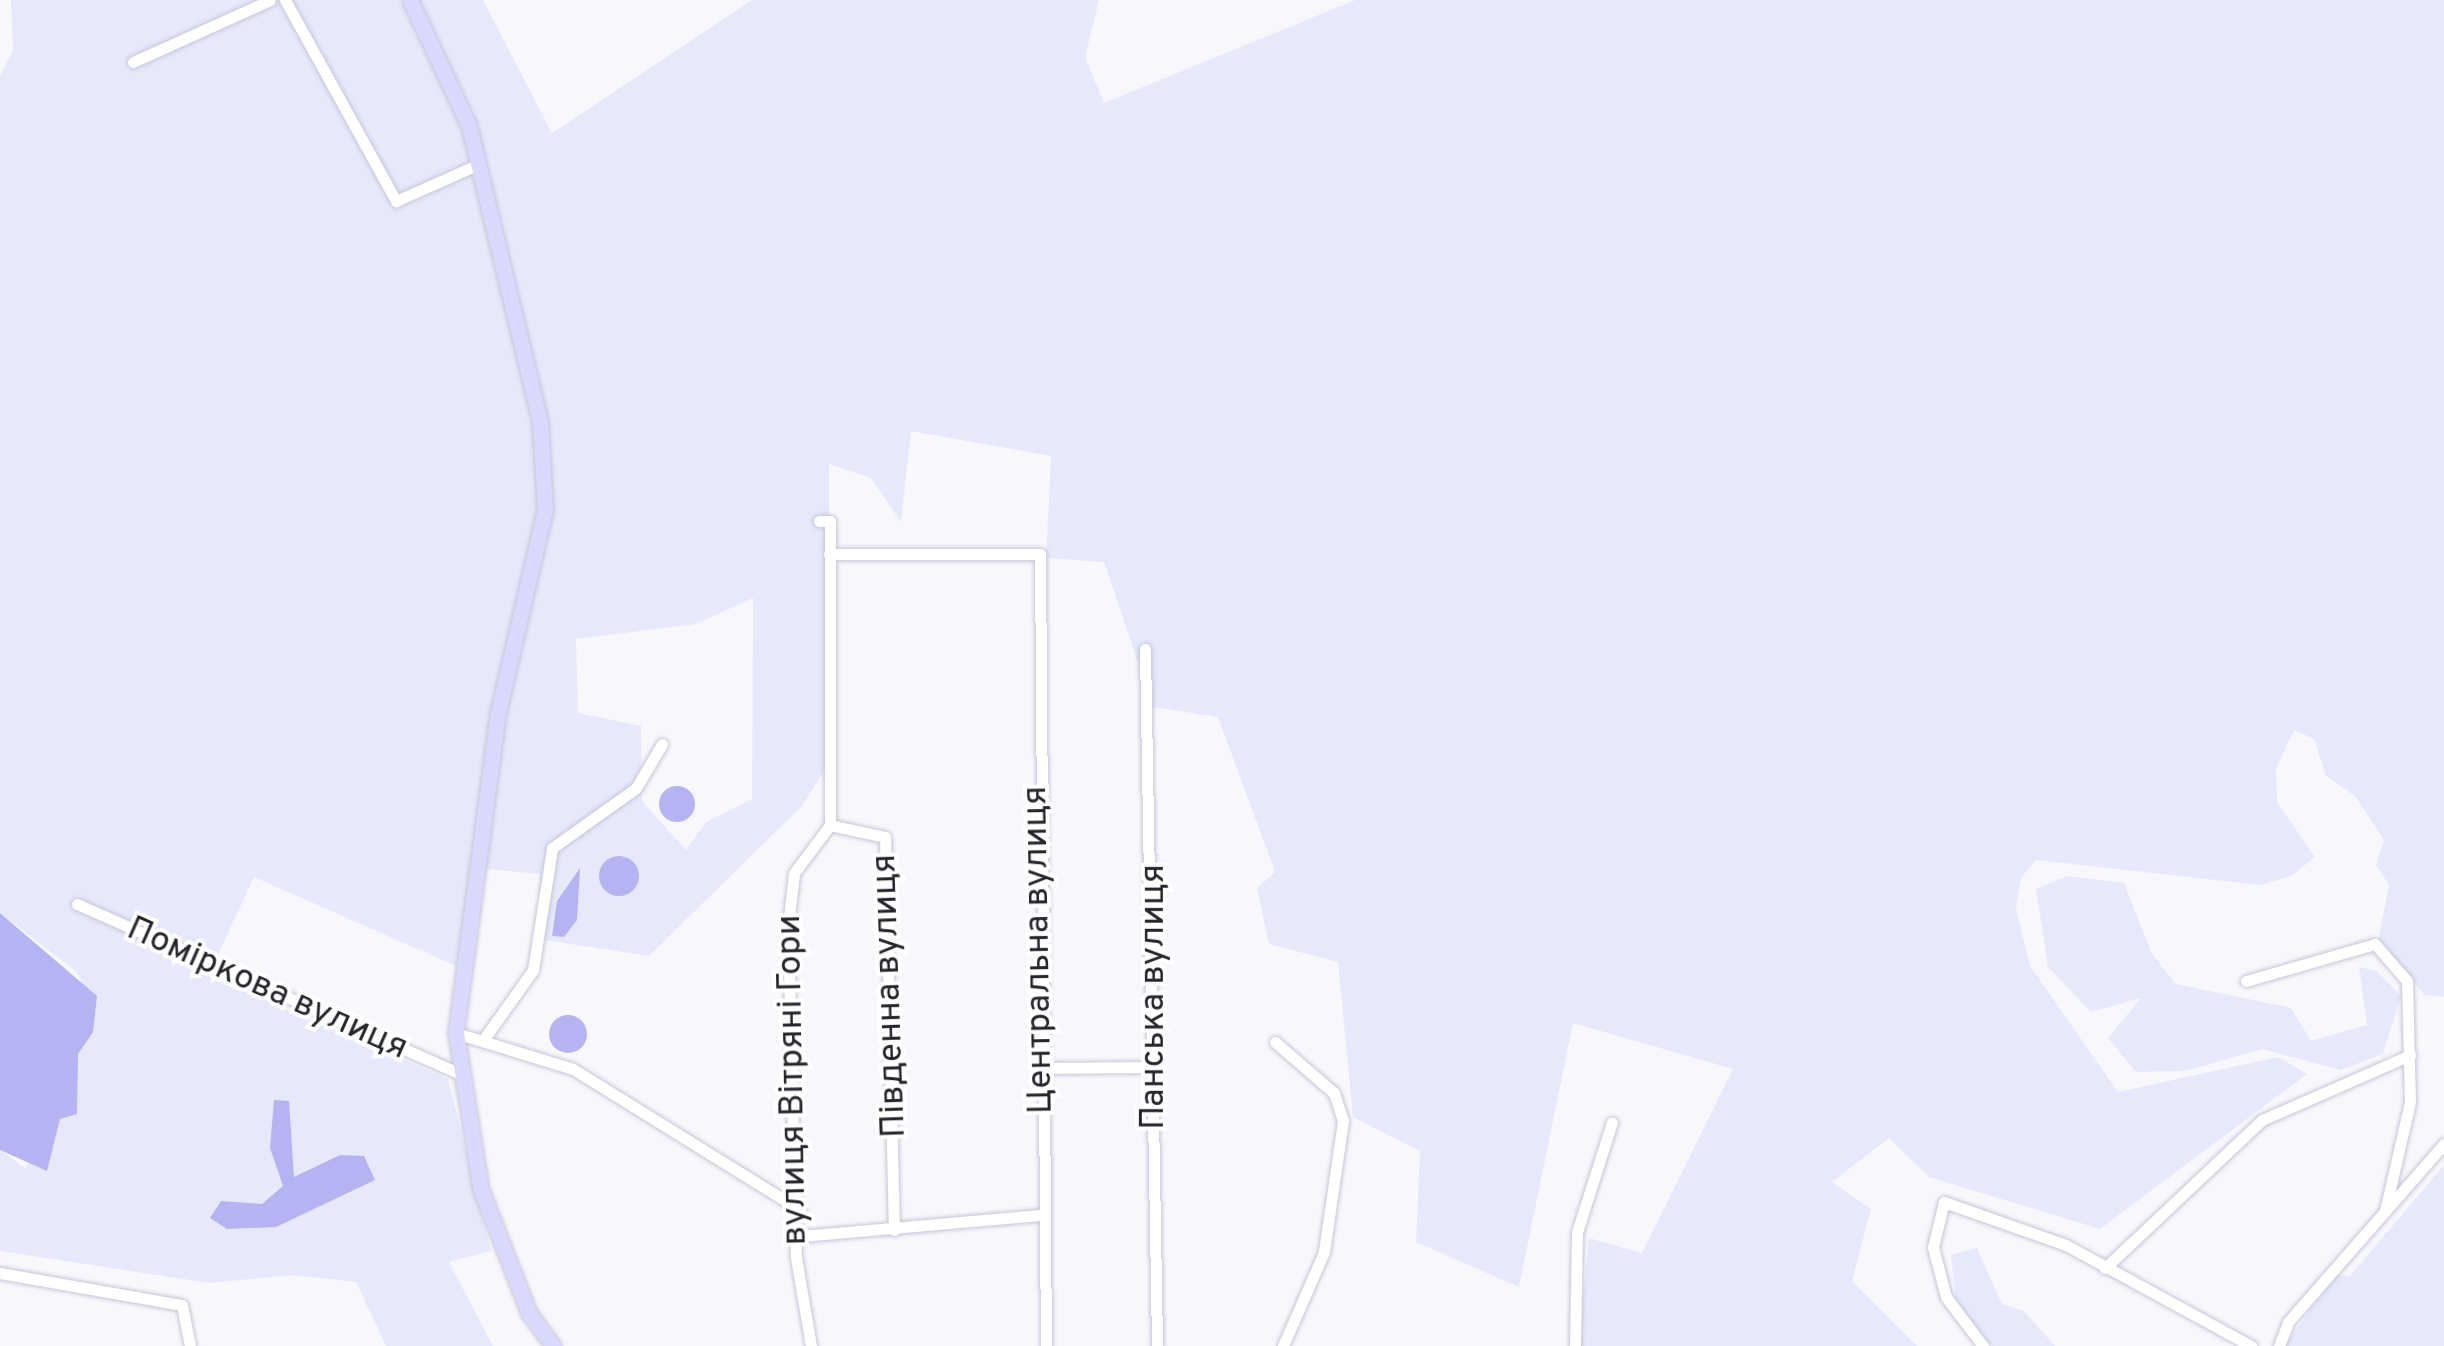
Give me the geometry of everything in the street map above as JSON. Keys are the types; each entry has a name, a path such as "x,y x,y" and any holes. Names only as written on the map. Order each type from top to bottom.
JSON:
{"street":[{"path":"132,62 270,0"},
{"path":"286,0 396,201 479,164"},
{"path":"410,0 479,164 540,422 545,509 498,712 456,1033 457,1072 481,1190 530,1313 553,1346"},
{"name":"Південна вулиця","path":"819,521 830,521 830,825 885,837 894,1230"},
{"name":"Центральна вулиця","path":"829,554 1040,554 1040,1068 1046,1346"},
{"name":"Панська вулиця","path":"1145,649 1157,1346"},
{"path":"486,1036 532,970 552,848 636,788 662,744"},
{"name":"вулиця Вітряні Гори","path":"812,1346 797,1278 801,1236 791,893 804,855 830,825"},
{"name":"Поміркова вулиця","path":"77,904 457,1072"},
{"path":"2246,981 2357,946 2375,944 2407,981 2410,1102 2385,1211"},
{"path":"456,1033 486,1036 612,1090 800,1210"},
{"path":"1275,1042 1334,1094 1343,1121 1324,1252 1283,1346"},
{"path":"2104,1268 2262,1120 2410,1055"},
{"path":"1040,1068 1150,1067"},
{"path":"1575,1346 1577,1232 1612,1122"},
{"path":"2280,1346 2288,1322 2444,1144"},
{"path":"1983,1346 1946,1297 1933,1247 1944,1202 2104,1268 2251,1346"},
{"path":"801,1236 1042,1216"},
{"path":"0,1273 48,1276 182,1305 190,1346"}],"shaded area":[{"path":"11,0 483,0 552,133 752,0 1099,0 1085,57 1104,103 1355,0 2444,0 2444,997 2425,995 2378,941 2389,885 2376,865 2384,840 2355,796 2326,776 2314,739 2294,730 2276,769 2277,802 2315,857 2291,876 2260,885 2036,860 2021,878 2016,908 2030,966 2118,1092 2278,1057 2307,1074 2100,1229 1929,1177 1889,1138 1832,1182 1871,1209 1852,1281 1917,1346 1579,1346 1589,1238 1642,1253 1733,1069 1573,1023 1519,1287 1416,1242 1420,1151 1353,1117 1338,962 1269,944 1257,888 1275,872 1218,717 1153,707 1104,562 1046,558 1051,456 911,431 901,522 871,478 829,464 829,763 802,806 649,956 537,939 540,874 487,869 472,881 456,966 254,877 208,976 448,1079 491,1251 449,1262 493,1346 386,1346 356,1282 292,1275 209,1283 0,1251 0,1150 25,1168 60,1119 77,1113 77,1053 94,1011 77,972 0,913 0,76 13,51","holes":["753,598 752,799 706,822 686,850 642,801 641,726 578,713 576,639 696,624"]},
{"path":"2067,876 2124,883 2152,954 2176,984 2291,1008 2311,1041 2367,1025 2359,967 2377,971 2401,996 2383,1054 2341,1070 2262,1049 2185,1071 2136,1072 2108,1038 2141,998 2091,1012 2048,967 2036,889"},
{"path":"2444,1165 2444,1346 2285,1346 2335,1275 2350,1276"},
{"path":"1977,1248 2002,1304 2024,1311 2055,1346 1992,1346 1968,1323 1956,1306 1951,1255"}],"water":[{"path":"677,786 690,791 695,804 690,817 677,822 664,817 659,804 664,791"},
{"path":"619,856 633,862 639,876 633,890 619,896 605,890 599,876 605,862"},
{"path":"580,868 577,920 564,937 552,936 557,901"},
{"path":"0,913 97,996 93,1032 78,1054 77,1114 60,1119 47,1171 0,1150"},
{"path":"568,1015 582,1020 587,1034 582,1048 568,1053 554,1048 549,1034 554,1020"},
{"path":"274,1100 289,1101 294,1177 340,1155 364,1156 375,1180 276,1227 227,1229 210,1218 221,1201 262,1204 283,1186 270,1148"}]}
